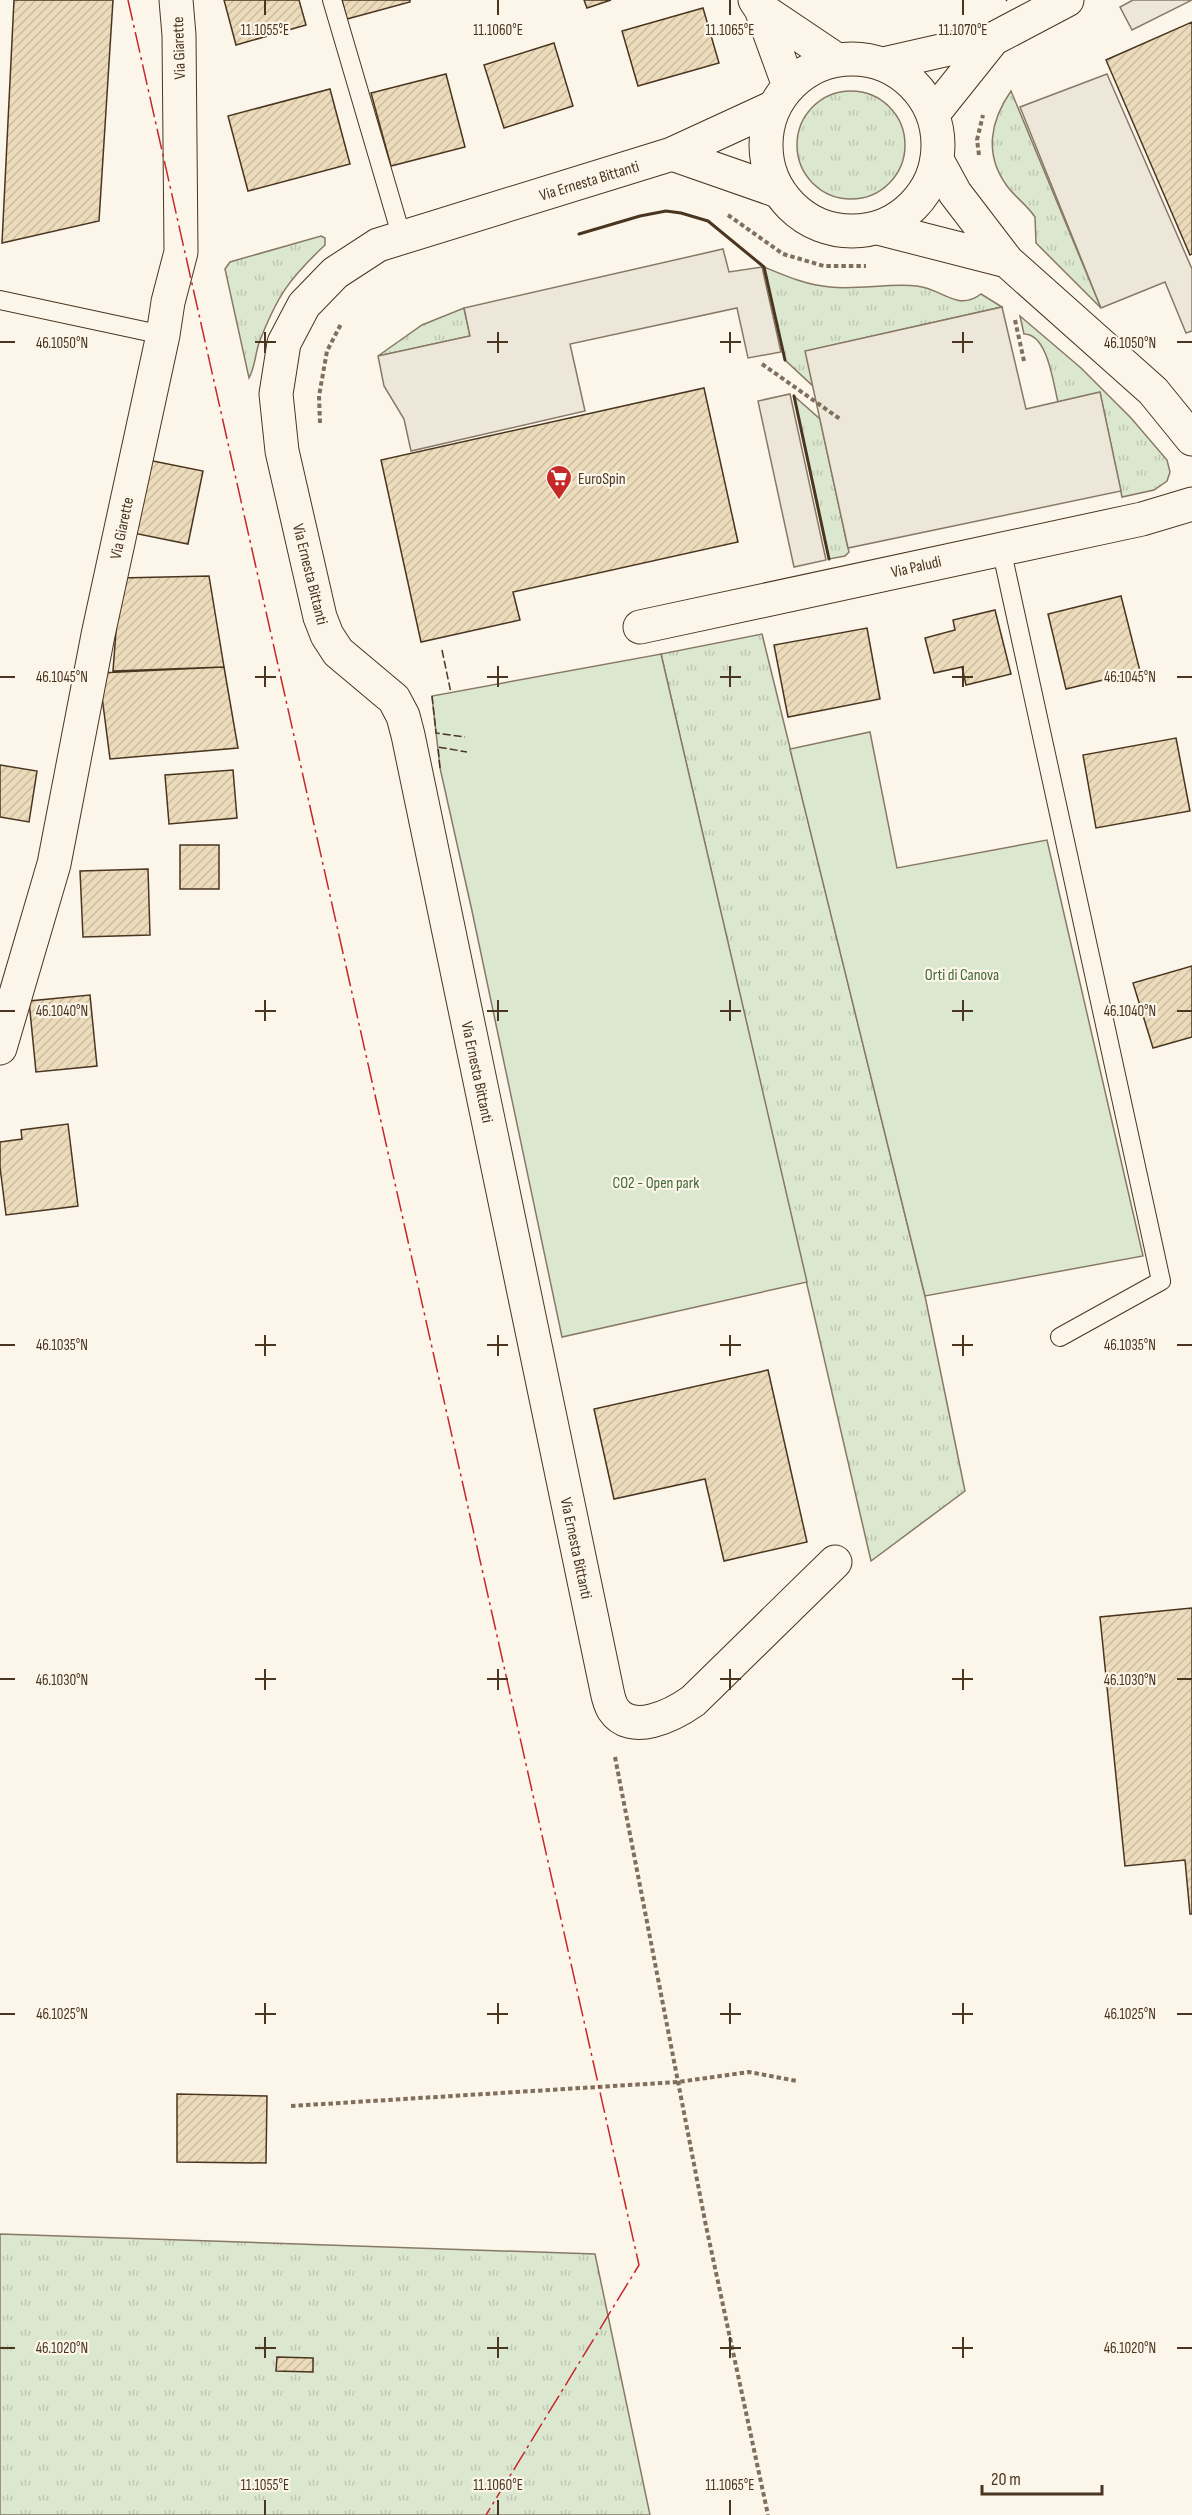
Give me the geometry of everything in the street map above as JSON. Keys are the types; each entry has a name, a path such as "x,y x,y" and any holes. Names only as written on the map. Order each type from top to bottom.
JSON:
{"street":[{"name":"Via Giarette","path":"0,1048 54,864 98,635 163,335 168,302 181,252 179,35 176,0"},
{"path":"883,64 993,39 1067,0"},
{"path":"758,5 837,60"},
{"path":"758,5 781,97"},
{"path":"933,114 993,39"},
{"path":"837,60 866,60 883,64 909,80 924,94 933,114 938,135 937,160 930,183 917,203 899,218 878,228 850,232 821,227 797,213 778,191 767,165 766,135 781,97 811,70 837,60"},
{"name":"Via Ernesta Bittanti","path":"622,1718 612,1708 607,1691 408,735 403,716 394,699 338,652 327,635 320,617 282,451 276,394 284,343 304,305 335,273 378,245 672,154 781,97"},
{"path":"672,154 778,191"},
{"path":"937,160 955,193 1006,261 1154,391 1192,439"},
{"path":"878,228 1006,261"},
{"name":"Via Paludi","path":"640,627 1142,519 1192,504"},
{"path":"622,1718 656,1721 676,1713 693,1701 835,1562"}],"lane":[{"path":"333,0 402,238"},
{"path":"0,300 163,335"},
{"path":"1001,548 1161,1281 1060,1337"}],"path":[{"path":"980,159 977,140 986,107"},
{"path":"722,211 783,254 824,266 872,266"},
{"path":"320,425 319,396 327,351 348,316"},
{"path":"1014,316 1024,361"},
{"path":"762,364 840,419"},
{"path":"622,1718 615,1753 706,2226 768,2515"},
{"path":"291,2106 678,2082 749,2072 797,2081"}],"green space":[{"path":"851,91 872,95 889,107 901,124 905,145 901,166 889,183 872,195 851,199 830,195 813,183 801,166 797,145 801,124 813,107 830,95"},
{"path":"1011,91 1101,308 1036,243 1035,217 1010,190 995,162 994,126"},
{"path":"321,236 325,238 325,245 302,268 278,300 259,343 249,378 225,269 230,262"},
{"path":"764,267 796,280 821,286 841,288 917,286 965,301 981,294 1002,307 806,351 813,386 785,360"},
{"path":"464,308 470,336 378,356 422,325"},
{"path":"1020,316 1081,368 1131,418 1167,460 1170,472 1167,481 1154,490 1122,497 1100,393 1058,402 1044,351 1032,336 1024,334"},
{"path":"794,396 820,419 849,552 845,556 829,559"},
{"path":"762,634 925,1296 965,1491 871,1561 661,654"},
{"name":"CO2 - Open park","path":"661,654 807,1282 562,1337 440,768 432,696"},
{"name":"Orti di Canova","path":"870,732 897,868 1047,840 1143,1256 925,1296 790,749"},
{"path":"0,2234 595,2254 650,2515 0,2515"}],"shaded area":[{"path":"1133,0 1192,0 1132,30 1120,7"},
{"path":"1107,74 1192,269 1192,331 1186,333 1165,282 1101,308 1020,107"},
{"path":"723,249 729,272 762,267 781,352 748,358 737,308 570,344 585,411 411,451 404,419 384,386 378,356 470,336 464,308"},
{"path":"1002,307 1026,409 1100,392 1121,491 848,548 805,351"},
{"path":"790,394 826,560 794,567 758,401"}],"building":[{"path":"14,0 113,0 99,221 2,243"},
{"path":"224,0 299,0 306,25 236,45"},
{"path":"342,0 410,0 410,2 347,19"},
{"path":"584,0 611,0 587,8"},
{"path":"703,8 719,63 638,86 622,31"},
{"path":"1192,22 1192,254 1190,255 1106,60"},
{"path":"554,43 573,106 504,128 484,65"},
{"path":"446,74 465,147 391,166 371,93"},
{"path":"330,89 350,164 248,191 228,116"},
{"name":"EuroSpin","path":"704,388 738,542 513,592 520,620 421,642 381,460"},
{"path":"148,460 203,471 188,544 133,533"},
{"path":"209,576 224,667 113,671 120,578"},
{"path":"1121,596 1140,671 1066,689 1048,614"},
{"path":"995,610 1011,674 966,685 962,667 934,673 925,638 955,630 953,620"},
{"path":"867,628 880,699 788,717 774,645"},
{"path":"224,667 238,748 110,759 99,673"},
{"path":"1176,738 1190,811 1096,828 1083,755"},
{"path":"0,765 37,771 29,822 0,817"},
{"path":"233,770 237,818 169,824 165,775"},
{"path":"180,845 219,845 219,889 180,889"},
{"path":"148,869 150,935 83,937 80,871"},
{"path":"1192,966 1192,1037 1153,1048 1133,983"},
{"path":"90,995 97,1066 36,1072 29,1001"},
{"path":"68,1124 78,1206 6,1215 0,1167 0,1142 22,1139 21,1130"},
{"path":"768,1370 807,1542 724,1561 705,1479 614,1499 594,1409"},
{"path":"1192,1608 1192,1914 1190,1914 1185,1860 1125,1866 1100,1617"},
{"path":"177,2094 267,2096 266,2163 177,2162"},
{"path":"277,2357 313,2358 313,2372 276,2371"}],"fence":[{"path":"442,650 451,693"},
{"path":"432,696 436,733 465,737"},
{"path":"440,768 438,747 467,752"}],"wall":[{"path":"579,234 640,216 666,211 708,221 764,267 785,360"},
{"path":"794,396 829,559"}],"power":[{"path":"128,0 639,2265 486,2515"}],"place":[{"name":"EuroSpin","path":"559,501"}]}
